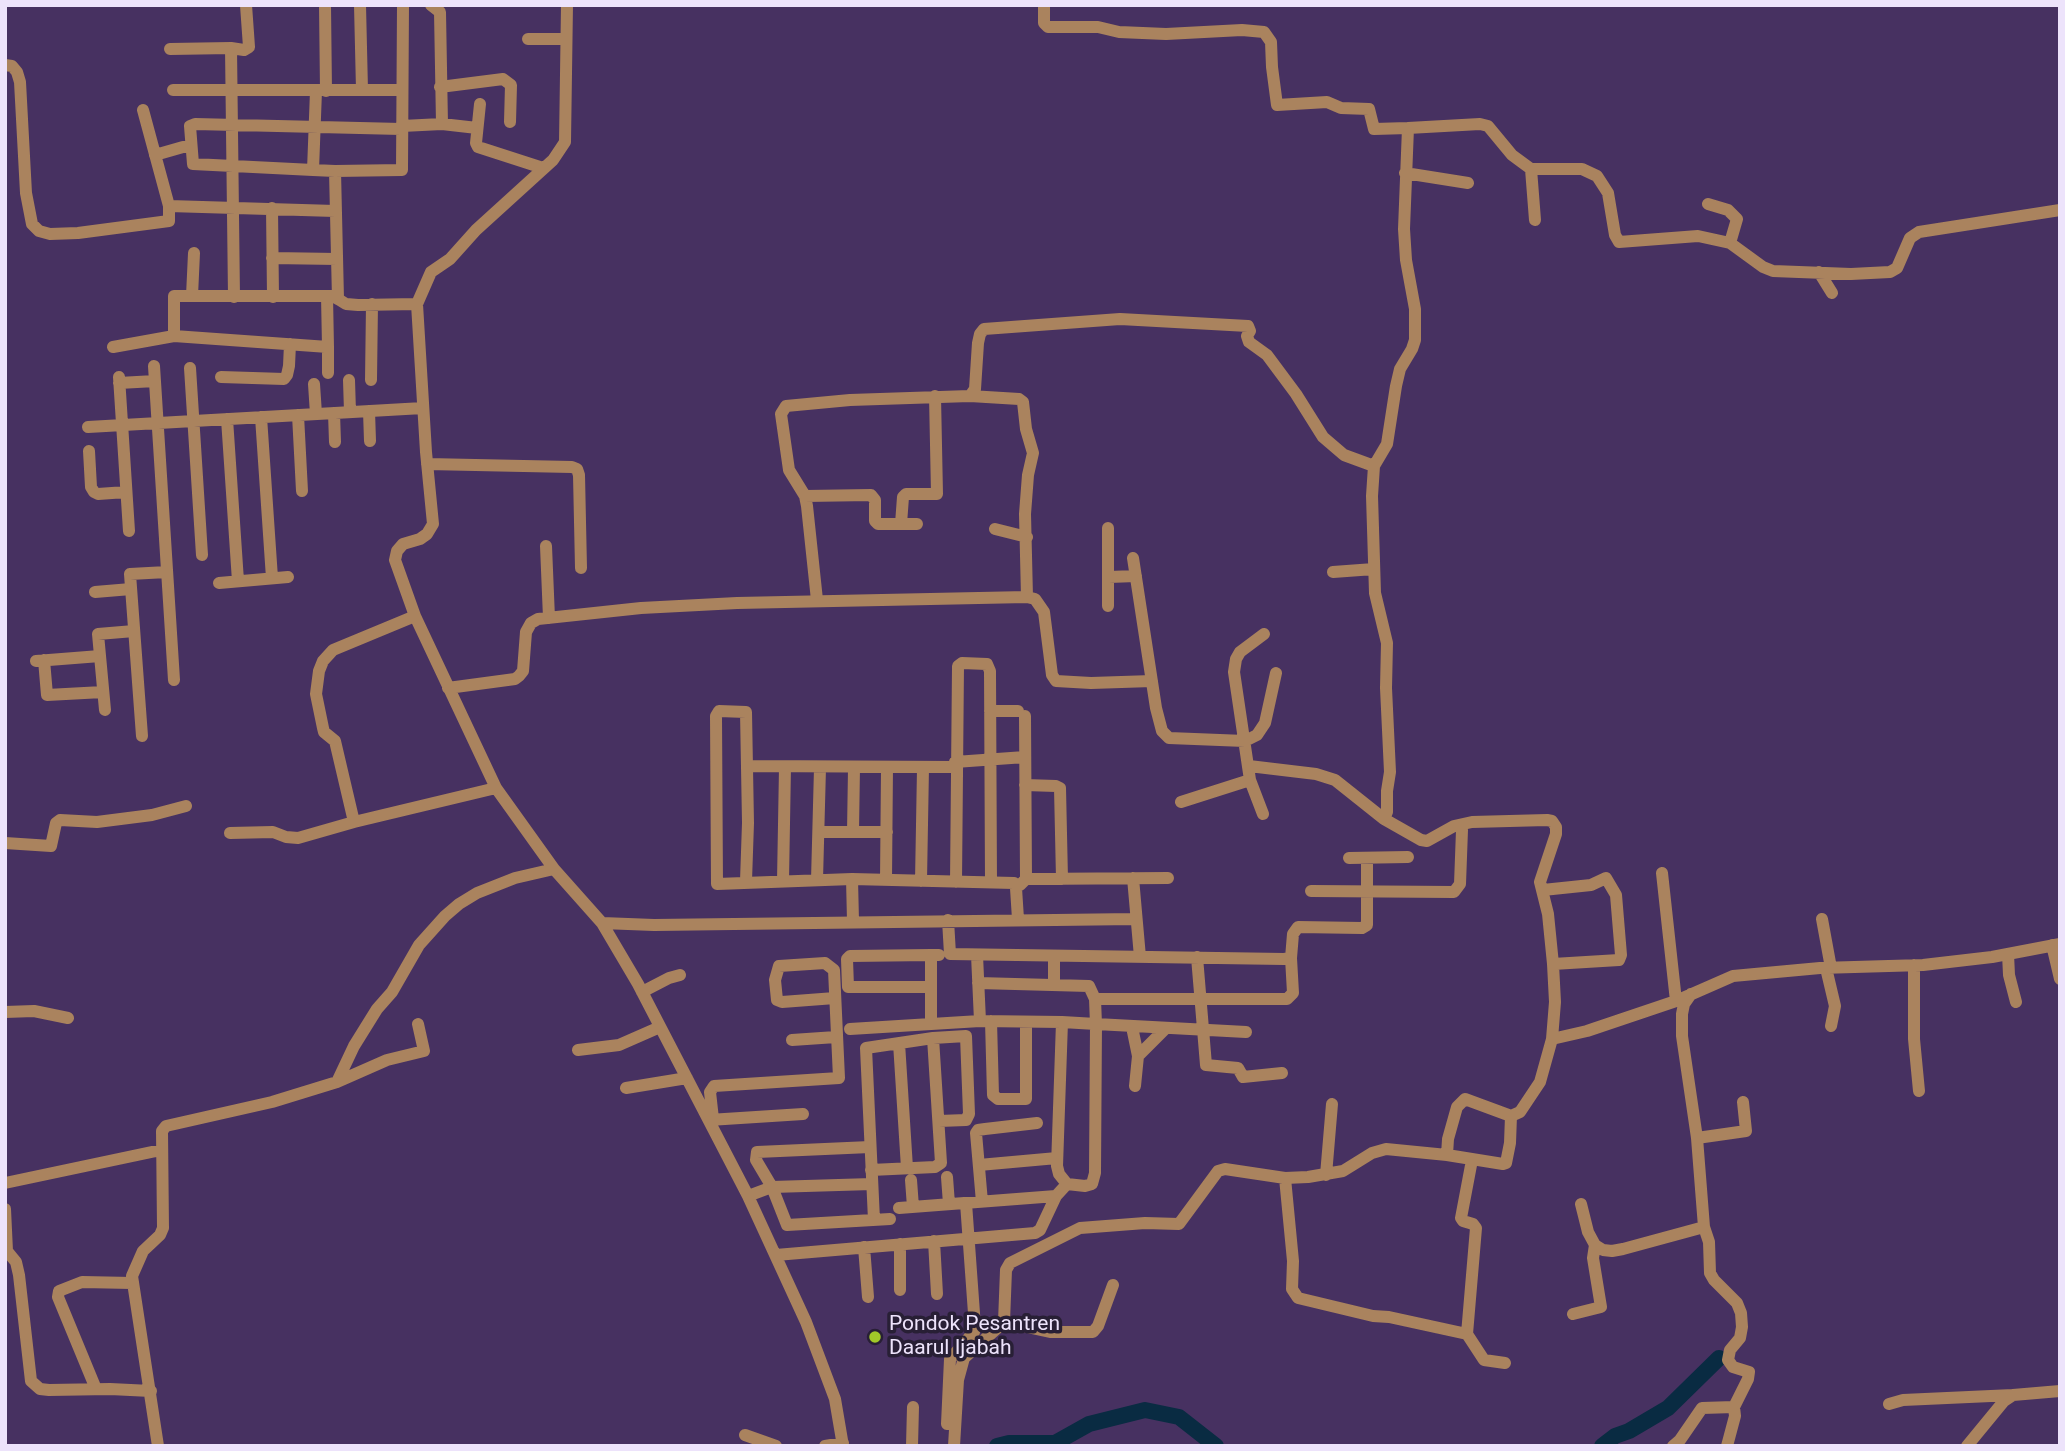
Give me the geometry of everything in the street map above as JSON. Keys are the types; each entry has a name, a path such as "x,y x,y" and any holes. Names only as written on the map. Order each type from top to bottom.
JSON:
{"street":[{"path":"170,49 244,50 249,47 246,5"},
{"path":"313,170 321,91 325,5"},
{"path":"360,5 362,90"},
{"path":"403,5 402,128 401,171 335,171 193,164 192,125 402,128 442,124 477,128"},
{"path":"431,5 440,12 442,124"},
{"path":"567,5 565,142 554,160 477,230 450,260 431,272 417,304 433,519 432,528 419,539 403,544 395,555 395,560 415,616 496,788 554,869 601,923 642,992 711,1120 748,1196 806,1322 835,1399 843,1444 825,1446"},
{"path":"1044,5 1044,23 1048,27 1098,27 1119,32 1166,34 1242,30 1264,32 1271,42 1277,105 1325,101 1341,108 1369,110 1374,129 1480,124 1488,126 1512,155 1531,169 1582,169 1597,176 1608,193 1615,234 1622,243 1698,236 1730,243 1763,267 1773,271 1851,274 1890,272 1897,268 1910,238 1919,232 2060,210"},
{"path":"528,39 566,39"},
{"path":"231,48 234,297"},
{"path":"5,65 12,66 18,72 26,193 32,224 39,231 50,234 78,233 169,221 169,206 143,110"},
{"path":"440,87 503,79 511,85 510,122"},
{"path":"173,90 402,90"},
{"path":"480,104 476,143 483,150 543,168"},
{"path":"1384,819 1390,772 1387,643 1377,603 1372,496 1374,466 1387,444 1400,369 1415,340 1415,309 1406,260 1404,229 1408,128"},
{"path":"155,155 191,147"},
{"path":"1531,169 1535,220"},
{"path":"328,373 328,346 337,259 335,171"},
{"path":"1405,173 1468,183"},
{"path":"1708,204 1728,210 1737,219 1730,243"},
{"path":"169,206 335,211"},
{"path":"272,208 273,297"},
{"path":"192,296 194,253"},
{"path":"272,258 337,259"},
{"path":"1819,272 1832,293"},
{"path":"174,337 174,296 333,298 346,304 417,304"},
{"path":"371,380 372,304"},
{"path":"970,396 975,389 978,343 984,329 1120,319 1248,326 1249,342 1268,355 1323,438 1343,455 1374,466"},
{"path":"113,347 174,337 328,346"},
{"path":"221,377 284,379 288,376 290,344"},
{"path":"154,366 174,680"},
{"path":"190,369 202,555"},
{"path":"129,531 119,380 155,381"},
{"path":"349,380 350,412"},
{"path":"314,384 316,414"},
{"path":"901,524 901,507 906,494 937,494 936,396"},
{"path":"817,600 805,496 789,470 781,414 786,406 936,396 1022,400 1032,453 1025,514 1027,597"},
{"path":"88,427 423,408"},
{"path":"369,411 370,440"},
{"path":"334,413 335,442"},
{"path":"298,415 302,491"},
{"path":"261,417 272,578"},
{"path":"227,419 238,582"},
{"path":"89,451 93,492 126,492"},
{"path":"428,464 577,469 581,568"},
{"path":"805,496 871,495 875,500 875,521 878,524 917,524"},
{"path":"995,528 1027,537"},
{"path":"1108,528 1108,606"},
{"path":"546,547 550,618"},
{"path":"1133,558 1152,681 1162,731 1169,738 1245,741 1257,735 1263,729 1276,673"},
{"path":"1333,572 1374,569"},
{"path":"142,736 130,574 167,572"},
{"path":"1109,577 1136,576"},
{"path":"219,583 288,577"},
{"path":"95,592 131,589"},
{"path":"449,688 514,679 519,676 523,671 526,632 531,623 550,618 641,608 817,600 1027,597 1035,599 1044,612 1052,675 1056,681 1152,681"},
{"path":"354,822 335,741 324,732 316,694 318,671 332,650 415,616"},
{"path":"105,710 98,634 134,631"},
{"path":"1263,814 1250,773 1234,686 1234,665 1240,652 1265,634"},
{"path":"100,656 40,661 47,695 103,691"},
{"path":"956,882 955,765 960,664 989,665 991,882"},
{"path":"746,881 746,712 719,711 716,716 717,884 852,879 1021,883 1062,879 1168,878"},
{"path":"990,711 1022,713 1025,785 1018,919"},
{"path":"747,766 923,768 1025,757"},
{"path":"783,881 785,767"},
{"path":"817,880 820,768"},
{"path":"853,832 854,768"},
{"path":"886,880 887,768"},
{"path":"921,881 923,768"},
{"path":"1181,802 1250,773 1316,774 1335,780 1384,819 1421,840 1427,841 1454,826 1472,822 1552,821 1556,830 1540,878 1548,914 1555,1002 1547,1063 1541,1082 1520,1112 1511,1116 1465,1099 1457,1107 1448,1139 1447,1155"},
{"path":"1025,785 1060,788 1062,879"},
{"path":"230,833 273,832 298,838 496,788"},
{"path":"5,843 51,846 56,823 60,820 97,822 152,815 186,806"},
{"path":"1311,891 1454,892 1460,884 1462,830"},
{"path":"819,832 887,832"},
{"path":"1349,858 1408,857"},
{"path":"1095,999 1287,999 1293,993 1291,958 1293,934 1298,927 1362,928 1367,925 1367,858"},
{"path":"337,1082 354,1046 377,1009 392,992 419,946 445,916 477,893 515,878 554,869"},
{"path":"1662,873 1676,1001"},
{"path":"1133,878 1140,957"},
{"path":"1543,890 1591,885 1606,878 1616,895 1621,955 1619,960 1553,964"},
{"path":"852,879 853,921"},
{"path":"601,923 1135,919"},
{"path":"1822,919 1834,999 1831,1026"},
{"path":"948,920 950,954"},
{"path":"1552,1039 1587,1031 1676,1001 1733,976 1829,968 1914,965 2008,954 2056,944 2060,979"},
{"path":"931,988 848,987 847,959 850,956 950,954 1291,958"},
{"path":"2008,954 2009,975 2016,1002"},
{"path":"931,955 931,1024"},
{"path":"977,955 978,983 986,1021 993,1096 998,1099 1026,1098 1026,1022"},
{"path":"1054,957 1054,984"},
{"path":"1197,957 1205,1061 1208,1067 1238,1068 1243,1077 1282,1073"},
{"path":"711,1120 710,1092 714,1086 839,1078 834,971 825,963 779,965 776,971 776,1000 782,1002 835,998"},
{"path":"1914,965 1914,1039 1919,1091"},
{"path":"642,992 680,975"},
{"path":"978,983 1089,985 1095,999 1096,1024 1096,1173 1092,1184 1085,1186 1067,1184 1059,1174 1057,1158 1062,1022"},
{"path":"1691,994 1684,1003 1682,1036 1697,1138 1710,1273 1737,1303 1741,1313 1740,1338 1730,1350 1728,1360 1733,1367 1747,1370 1749,1375 1734,1406 1735,1416 1727,1446"},
{"path":"5,1012 34,1011 68,1018"},
{"path":"850,1029 986,1021 1062,1022 1246,1032"},
{"path":"158,1446 132,1276 143,1251 160,1235 163,1228 161,1136 166,1126 272,1102 337,1082 387,1060 424,1051 418,1024"},
{"path":"578,1050 619,1045 660,1027"},
{"path":"1132,1027 1138,1056 1135,1086"},
{"path":"1138,1056 1165,1028"},
{"path":"874,1220 866,1048 966,1036 969,1114 967,1120 939,1121"},
{"path":"792,1040 836,1037"},
{"path":"871,1170 909,1174 941,1163 933,1038"},
{"path":"899,1043 913,1207"},
{"path":"626,1088 687,1078"},
{"path":"1697,1138 1746,1131 1743,1101"},
{"path":"1326,1175 1332,1104"},
{"path":"711,1120 803,1114"},
{"path":"954,1446 958,1380 964,1358 1004,1322 1006,1270 1010,1263 1080,1228 1179,1224 1218,1171 1225,1169 1285,1178 1326,1175 1343,1171 1372,1153 1386,1149 1503,1164 1506,1163 1511,1116"},
{"path":"982,1202 976,1133 978,1130 1037,1123"},
{"path":"870,1147 757,1152 756,1160 772,1187 787,1224 890,1219"},
{"path":"5,1183 161,1150"},
{"path":"979,1165 1057,1158"},
{"path":"1472,1160 1461,1218 1476,1228 1467,1334 1484,1360 1505,1363"},
{"path":"947,1177 948,1205"},
{"path":"1285,1178 1293,1261 1292,1289 1298,1298 1467,1334"},
{"path":"748,1196 772,1187 872,1184"},
{"path":"776,1255 1035,1233 1042,1225 1056,1196 1067,1184"},
{"path":"899,1208 1056,1196"},
{"path":"946,1446 950,1359 974,1332 967,1203"},
{"path":"1581,1205 1588,1232 1595,1245 1604,1250 1612,1251 1704,1227"},
{"path":"5,1209 6,1250 16,1262 19,1275 31,1381 40,1389 49,1390 150,1391"},
{"path":"933,1241 937,1294"},
{"path":"900,1244 900,1290"},
{"path":"1573,1314 1601,1307 1593,1258 1595,1245"},
{"path":"864,1247 868,1297"},
{"path":"96,1389 58,1297 59,1291 82,1282 132,1283"},
{"path":"1004,1322 1050,1332 1093,1332 1098,1326 1113,1285"},
{"path":"1889,1404 1903,1400 2060,1391"},
{"path":"1967,1446 2004,1401 2013,1395"},
{"path":"1673,1446 1681,1440 1702,1408 1734,1406"},
{"path":"912,1446 913,1407"},
{"path":"745,1435 776,1446"}],"waterway":[{"path":"1602,1446 1615,1436 1629,1431 1668,1408 1719,1358"},
{"path":"997,1446 1009,1443 1055,1443 1089,1424 1145,1410 1179,1417 1216,1446"}],"place":[{"name":"Pondok Pesantren Daarul Ijabah","path":"875,1337"}]}
